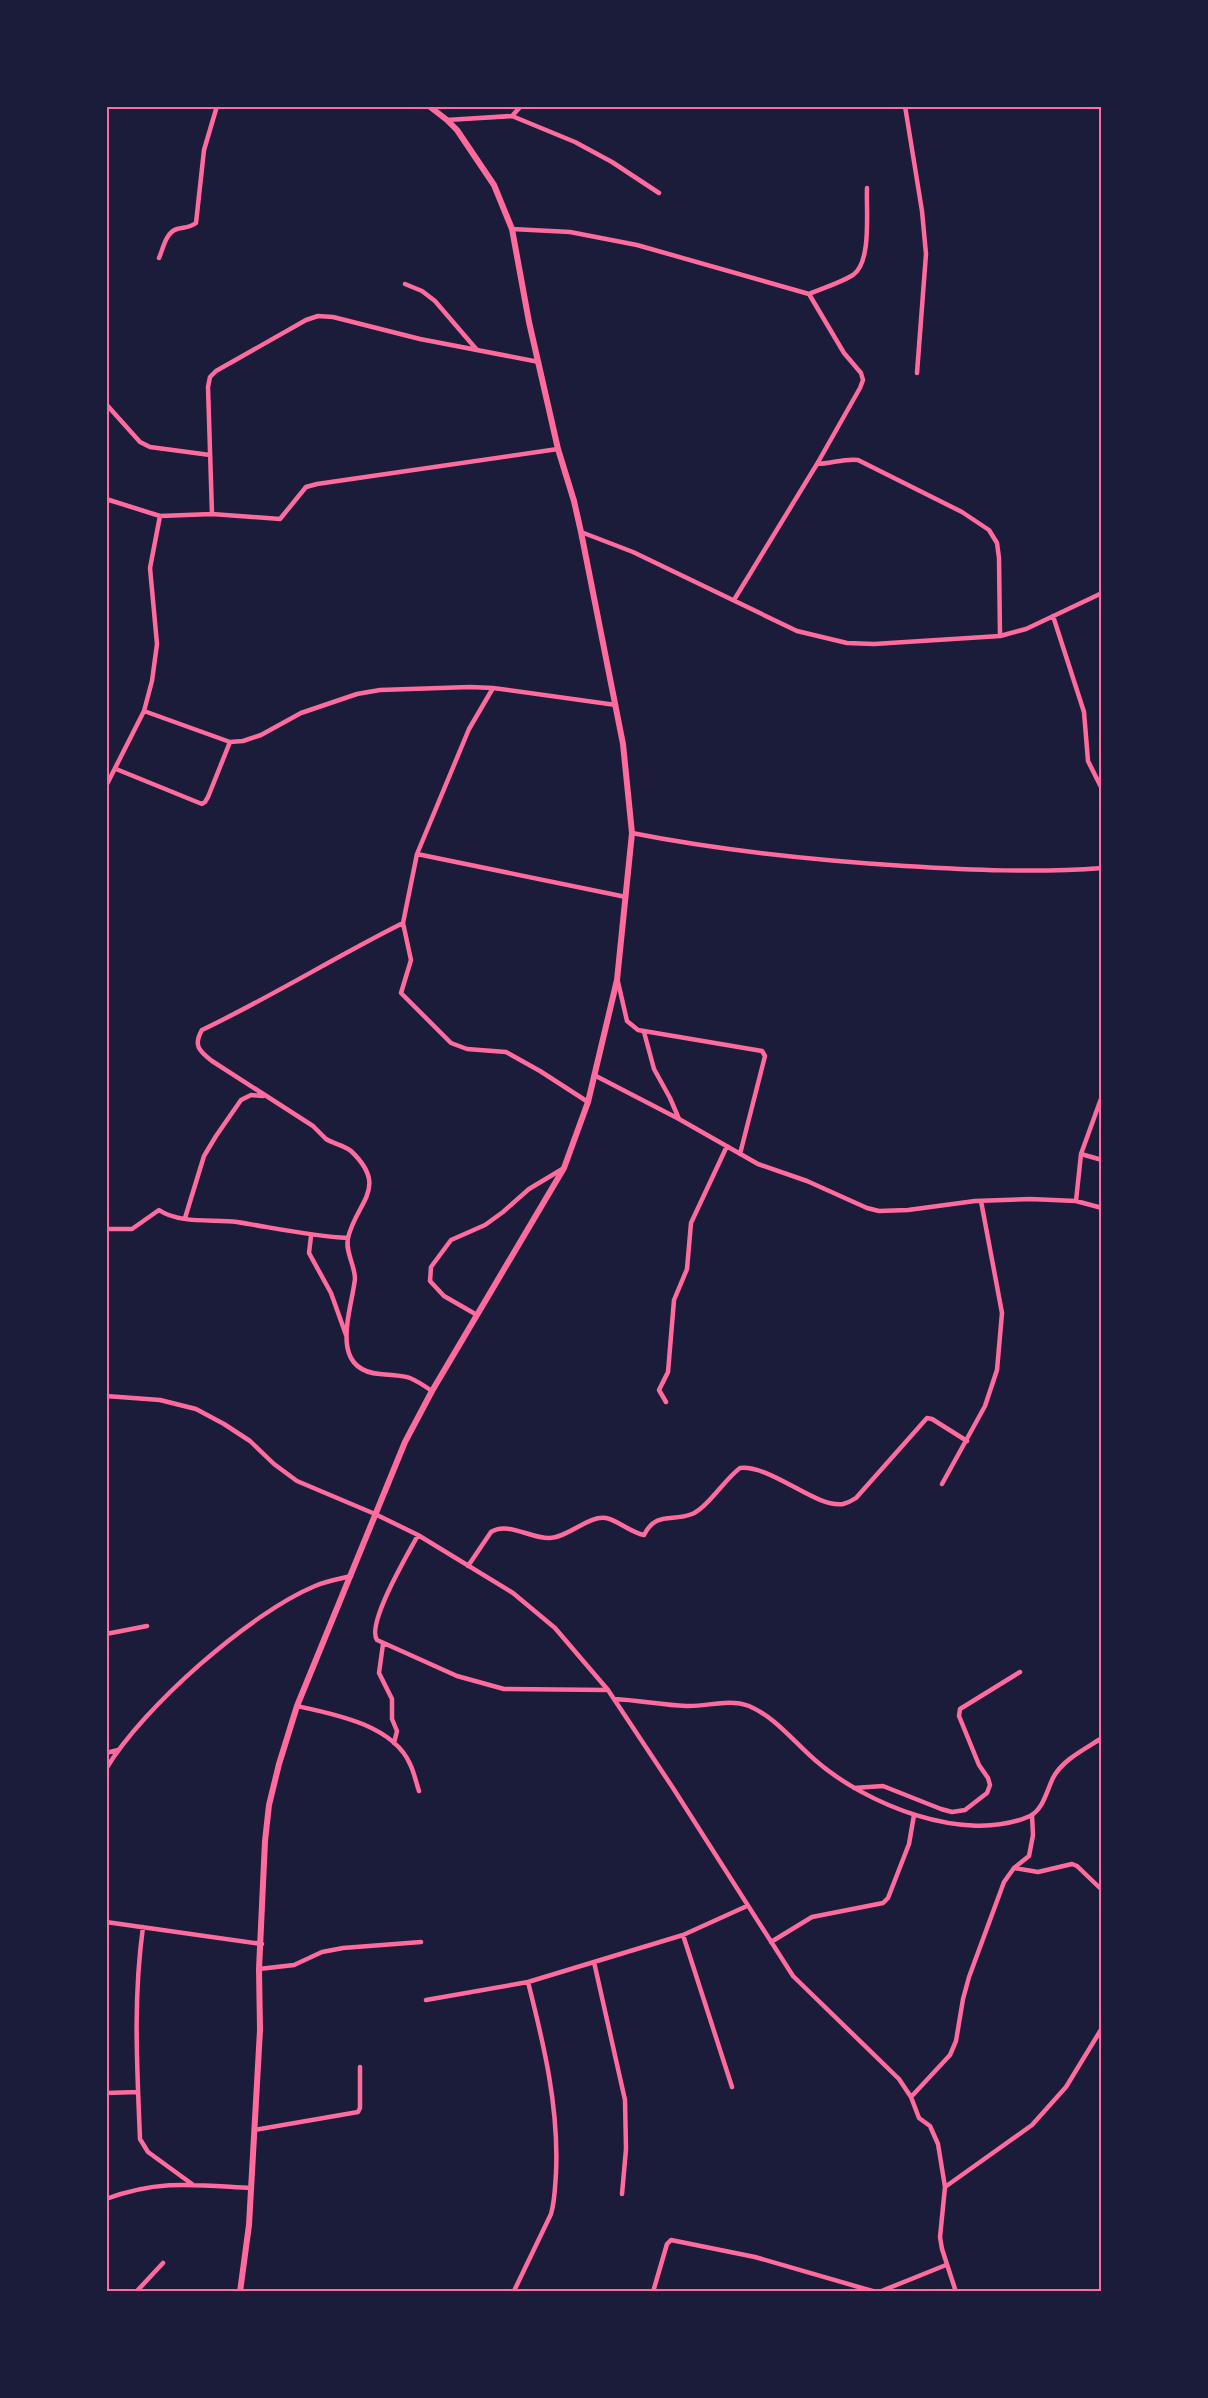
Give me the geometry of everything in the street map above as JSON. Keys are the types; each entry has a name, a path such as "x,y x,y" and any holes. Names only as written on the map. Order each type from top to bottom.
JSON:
{"street":[{"path":"159,258 170,233 175,229 190,228 196,223 204,150 217,106"},
{"path":"240,2292 249,2225 260,2030 259,1969 266,1841 269,1805 279,1764 297,1706 405,1442 432,1391 564,1168 588,1102 617,980 632,833 623,744 616,705 581,532 558,448 512,229 494,185 447,120 429,106"},
{"path":"512,116 521,106"},
{"path":"905,106 922,211 926,254 917,373"},
{"path":"447,120 512,116 575,142 659,193"},
{"path":"512,229 570,232 637,245 809,294 853,275 862,267 865,255 867,188"},
{"path":"405,284 422,291 435,301 477,350"},
{"path":"734,600 817,464 860,388 862,380 861,373 844,353 809,294"},
{"path":"213,514 208,387 210,377 216,371 306,320 318,316 333,317 420,339 539,362"},
{"path":"106,404 140,442 150,447 210,455"},
{"path":"106,499 160,516 213,514 280,519 306,487 317,484 558,448"},
{"path":"817,464 858,460 962,512 989,530 997,543 999,558 1000,636"},
{"path":"106,786 144,711 152,681 157,644 150,568 160,516"},
{"path":"581,532 633,552 796,632 847,643 874,644 1000,636 1026,628 1101,593"},
{"path":"1053,616 1084,712 1088,761 1101,787"},
{"path":"144,711 230,742 243,741 261,735 301,713 357,694 392,690 493,688 616,705"},
{"path":"493,688 469,729 417,854 403,923 411,960 401,993 451,1043 467,1049 506,1052 588,1102"},
{"path":"116,769 202,804 206,802 230,742"},
{"path":"632,833 672,841 814,860 998,871 1051,872 1101,868"},
{"path":"417,854 626,897"},
{"path":"346,1337 355,1279 348,1249 348,1238 369,1188 366,1169 350,1150 327,1139 313,1126 201,1053 196,1046 197,1037 202,1030 270,996 318,967 403,923"},
{"path":"617,980 627,1021 633,1027 644,1032 762,1050 765,1056 740,1154"},
{"path":"644,1032 654,1069 670,1098 678,1119"},
{"path":"594,1075 758,1164 807,1181 867,1208 879,1211 908,1210 981,1201 1030,1199 1076,1202 1101,1208"},
{"path":"185,1218 204,1156 216,1136 241,1100 251,1095 265,1096"},
{"path":"1076,1202 1081,1154 1101,1096"},
{"path":"666,1402 659,1390 668,1372 674,1300 687,1269 691,1223 727,1146"},
{"path":"1081,1154 1101,1160"},
{"path":"477,1315 444,1296 430,1281 431,1267 451,1240 484,1225 503,1212 529,1188 564,1168"},
{"path":"942,1484 985,1406 997,1370 1001,1337 1000,1302 989,1255 981,1201"},
{"path":"106,1228 132,1229 159,1210 166,1215 185,1218 236,1222 311,1236 348,1238"},
{"path":"311,1236 309,1253 331,1293 346,1337 350,1360 357,1367 370,1373 411,1377 432,1391"},
{"path":"106,1396 160,1400 196,1409 250,1441 274,1464 297,1481 418,1535 513,1593 555,1628 608,1690 793,1976 899,2079 911,2097 919,2118 930,2126 938,2144 945,2187 940,2237 945,2265 956,2292"},
{"path":"468,1566 491,1532 497,1529 505,1528 547,1539 570,1533 590,1520 605,1518 644,1535 650,1524 662,1518 695,1512 740,1468 747,1467 786,1482 826,1502 843,1504 856,1498 927,1418 967,1441"},
{"path":"418,1535 378,1616 374,1637 383,1644 457,1676 504,1689 608,1690"},
{"path":"106,1768 118,1750 166,1698 250,1623 284,1601 317,1585 351,1576"},
{"path":"106,1634 147,1626"},
{"path":"383,1644 379,1674 392,1700 392,1719 397,1731 394,1743"},
{"path":"854,1788 883,1786 940,1809 952,1812 965,1810 987,1792 990,1785 959,1716 960,1709 1020,1672"},
{"path":"614,1699 687,1706 732,1702 750,1707 767,1716 817,1762 875,1800 914,1815 956,1823 991,1825 1032,1815 1040,1806 1055,1774 1066,1761 1101,1738"},
{"path":"297,1706 339,1714 360,1723 394,1743 410,1764 418,1791"},
{"path":"106,1753 118,1750"},
{"path":"771,1942 812,1917 883,1903 888,1898 909,1844 914,1815"},
{"path":"911,2097 950,2055 956,2041 969,1977 1004,1882 1014,1869 1029,1856 1033,1836 1032,1815"},
{"path":"1014,1869 1038,1872 1072,1864 1077,1866 1101,1890"},
{"path":"426,2000 528,1983 683,1935 747,1906"},
{"path":"106,1922 262,1944"},
{"path":"143,1927 135,2019 140,2139 148,2152 192,2184"},
{"path":"683,1935 732,2086"},
{"path":"259,1969 294,1965 322,1952 343,1948 421,1942"},
{"path":"594,1962 624,2100 626,2149 622,2194"},
{"path":"514,2291 555,2203 557,2151 553,2100 545,2047 528,1983"},
{"path":"945,2187 1032,2125 1066,2087 1101,2028"},
{"path":"254,2130 358,2112 360,2108 360,2067"},
{"path":"106,2093 138,2092"},
{"path":"106,2199 132,2190 165,2184 251,2188"},
{"path":"653,2292 667,2244 671,2240 755,2257 878,2292 945,2265"},
{"path":"136,2292 164,2263"}]}
